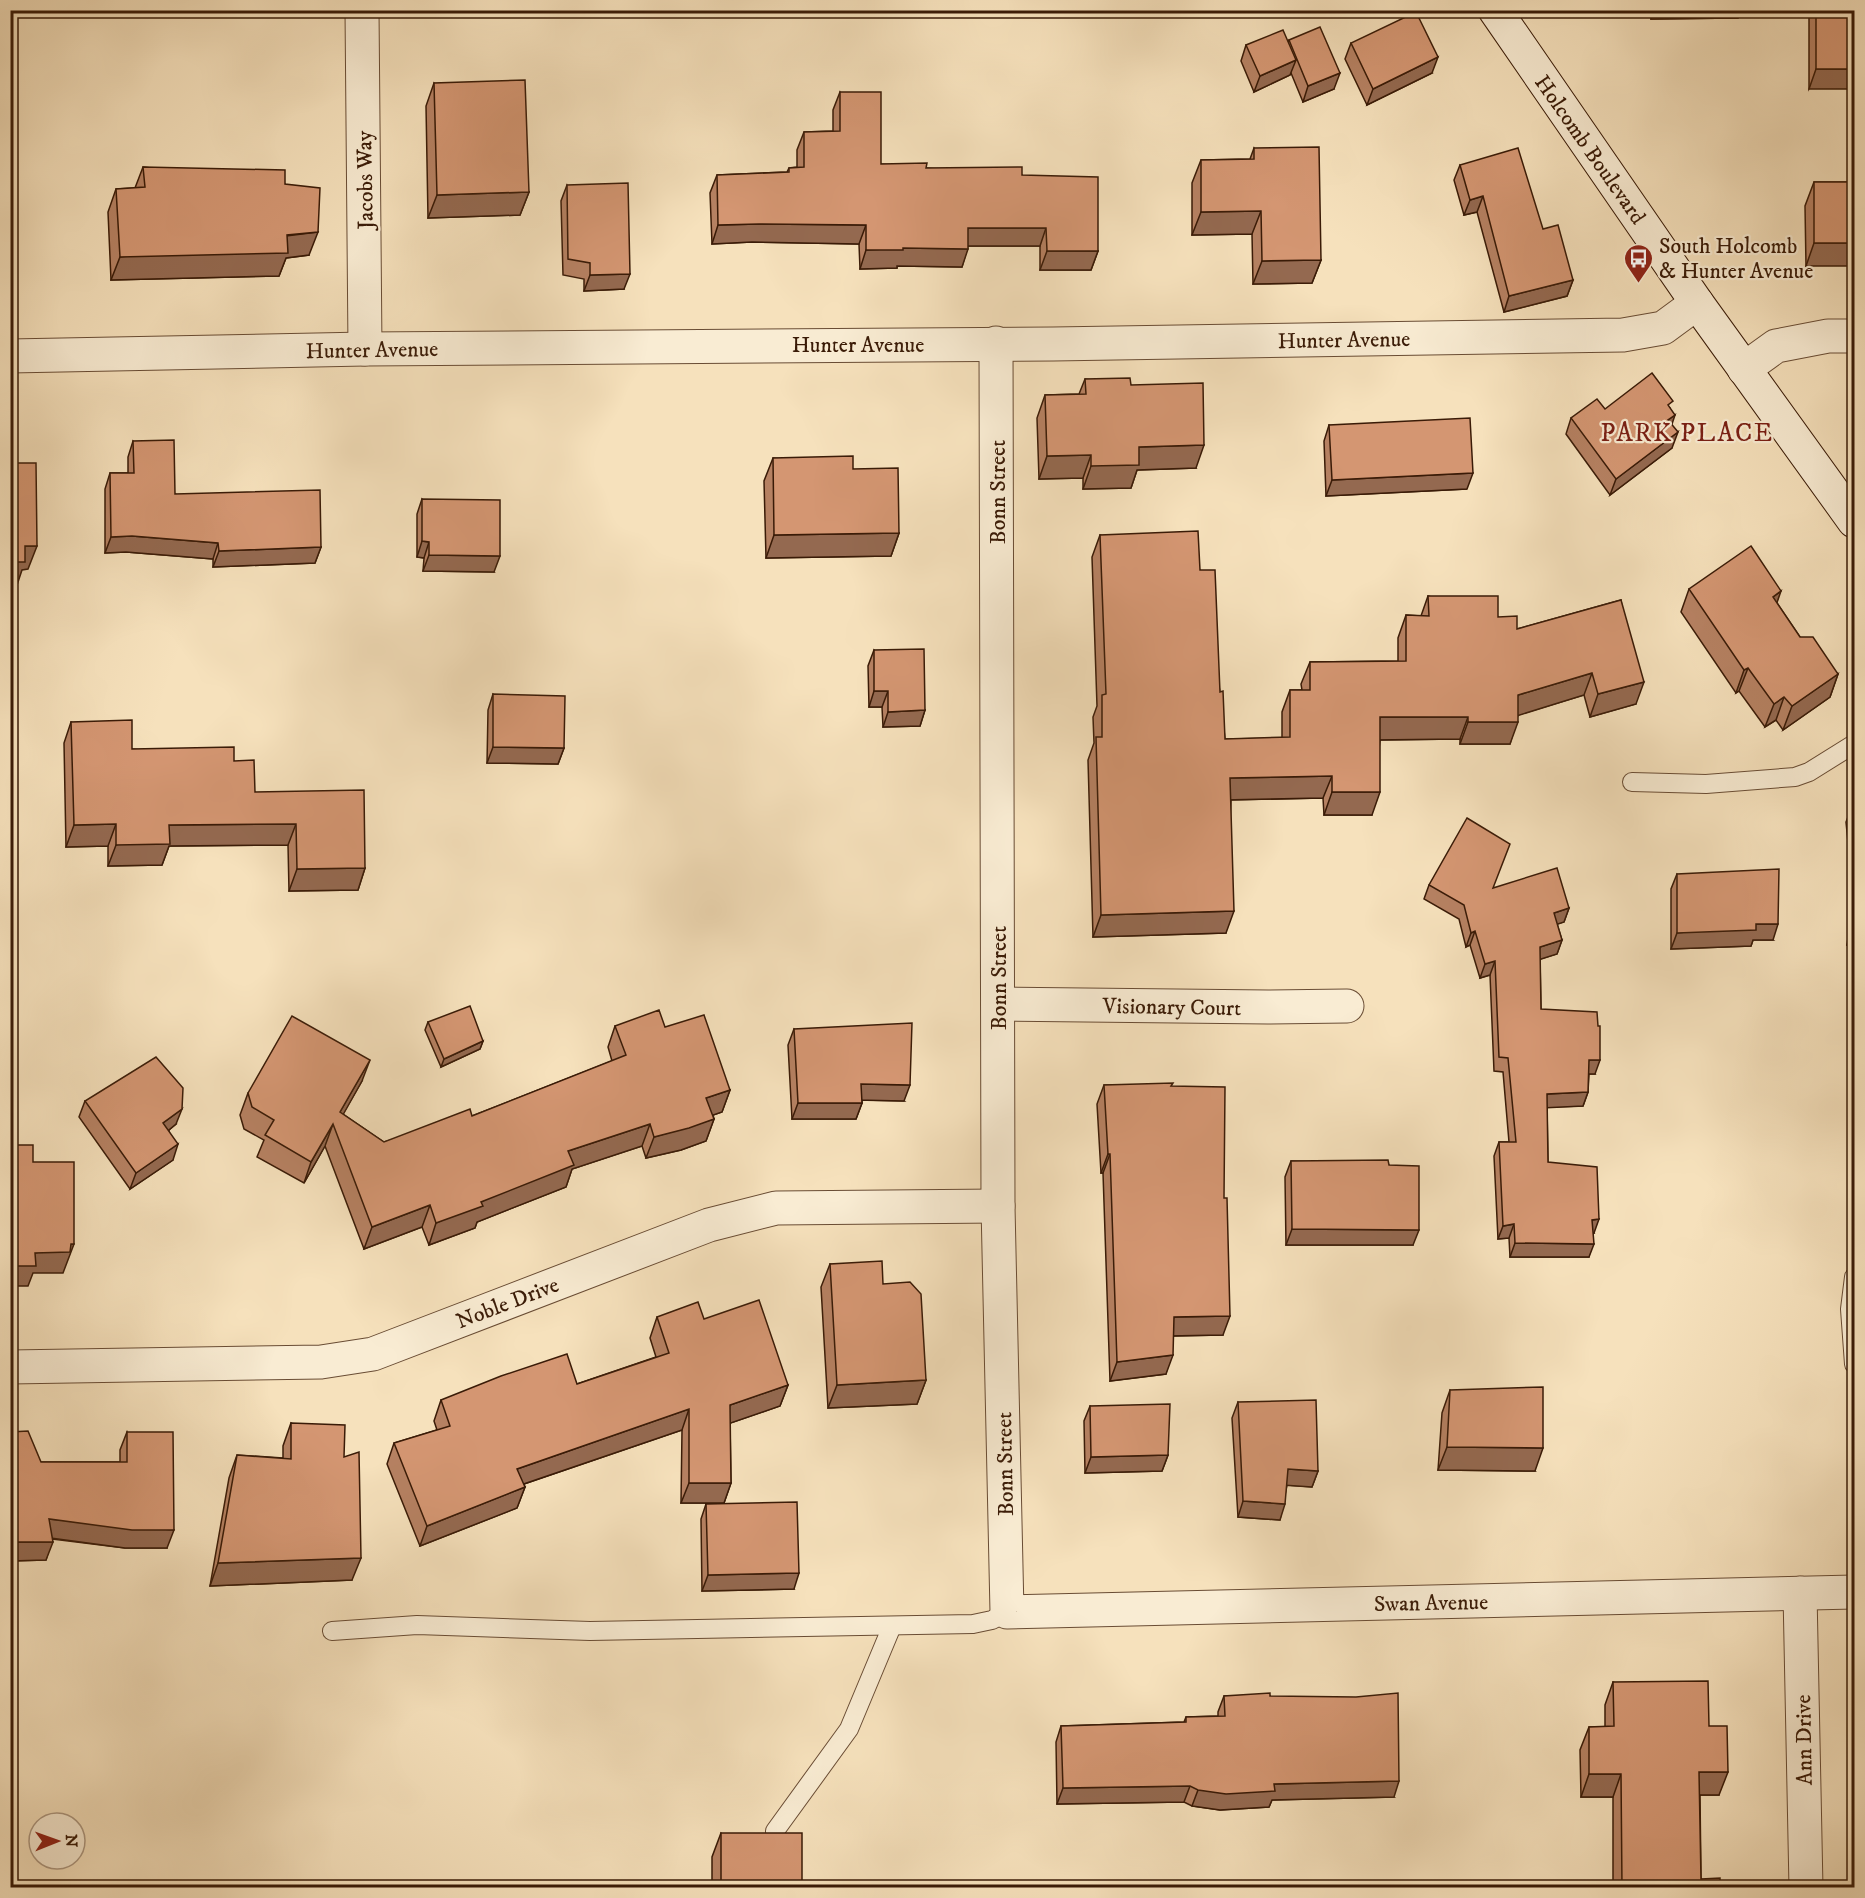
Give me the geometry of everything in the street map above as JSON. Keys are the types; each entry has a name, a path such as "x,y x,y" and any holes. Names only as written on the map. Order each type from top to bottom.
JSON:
{"street":[{"name":"Jacobs Way","path":"362,10 365,349"},
{"name":"Holcomb Boulevard","path":"1495,10 1697,303 1854,521"},
{"name":"Hunter Avenue","path":"10,356 365,349 1623,335 1663,328 1697,303"},
{"path":"1744,369 1776,346 1828,336 1854,336"},
{"name":"Bonn Street","path":"996,343 998,1206 1007,1612"},
{"name":"Visionary Court","path":"998,1004 1347,1006"},
{"name":"Noble Drive","path":"10,1366 321,1362 373,1354 709,1225 776,1208 998,1206"},
{"name":"Swan Avenue","path":"1007,1612 1854,1592"},
{"name":"Ann Drive","path":"1800,1593 1806,1887"}],"lane":[{"path":"1632,782 1707,784 1795,777 1809,772 1854,744"},
{"path":"1854,1277 1850,1309 1854,1364"},
{"path":"332,1631 417,1625 590,1631 973,1624 992,1620 1007,1612"},
{"path":"775,1830 849,1729 892,1626"}],"building":[{"path":"1816,10 1854,10 1854,69 1816,69"},
{"path":"1416,12 1438,57 1373,89 1351,43"},
{"path":"1320,27 1340,73 1308,86 1289,40"},
{"path":"1283,30 1296,60 1260,76 1246,45"},
{"path":"525,80 529,192 437,195 434,83"},
{"path":"840,92 881,92 881,164 927,163 926,168 1022,167 1022,175 1098,177 1098,251 1047,251 1046,228 968,228 968,249 866,250 866,225 718,225 717,175 789,172 789,168 804,167 804,132 840,131"},
{"path":"1319,147 1321,260 1262,261 1261,211 1201,212 1201,160 1254,159 1254,148"},
{"path":"1518,148 1543,229 1558,225 1573,280 1509,296 1483,196 1470,200 1460,165"},
{"path":"143,167 285,170 285,184 320,188 318,232 287,235 288,253 120,257 116,189 145,187"},
{"path":"1814,182 1854,182 1854,243 1814,243"},
{"path":"628,183 630,274 590,275 590,263 568,259 567,185"},
{"path":"1652,373 1673,401 1668,405 1675,415 1668,420 1678,432 1616,479 1571,418 1597,399 1605,409"},
{"path":"1130,378 1131,385 1203,383 1204,445 1139,447 1139,465 1091,466 1091,455 1047,456 1045,395 1086,394 1085,379"},
{"path":"1470,418 1473,473 1332,480 1329,425"},
{"path":"174,440 175,494 320,490 321,547 219,551 218,543 132,536 111,537 110,473 134,473 133,441"},
{"path":"853,456 853,469 898,468 899,533 774,535 773,458"},
{"path":"10,463 36,463 37,546 25,546 25,562 10,562"},
{"path":"422,499 500,500 500,556 429,555 429,542 422,541"},
{"path":"1198,531 1200,570 1215,570 1220,692 1223,691 1225,739 1290,737 1290,690 1310,690 1310,662 1406,661 1406,615 1429,616 1428,596 1498,596 1498,617 1517,616 1517,629 1621,600 1644,682 1598,694 1592,673 1518,695 1518,722 1468,722 1468,717 1380,717 1380,792 1332,792 1332,776 1230,778 1234,911 1101,915 1096,737 1102,737 1102,695 1106,694 1100,535"},
{"path":"1751,546 1781,591 1773,597 1800,637 1813,637 1838,674 1792,706 1784,697 1774,704 1748,668 1744,670 1689,589"},
{"path":"924,649 925,710 888,712 888,691 874,691 874,650"},
{"path":"493,694 565,696 564,748 493,747"},
{"path":"132,720 132,749 234,747 234,761 254,760 255,792 364,790 365,868 297,869 296,824 169,825 170,844 116,845 116,824 74,825 71,722"},
{"path":"1467,818 1510,844 1493,888 1557,868 1569,908 1554,913 1562,940 1540,947 1541,1009 1597,1012 1598,1026 1600,1026 1600,1060 1589,1060 1588,1092 1547,1094 1548,1162 1597,1167 1599,1219 1592,1220 1594,1244 1515,1243 1514,1224 1503,1226 1499,1142 1516,1142 1508,1058 1499,1057 1495,961 1485,964 1475,931 1471,933 1464,905 1429,885"},
{"path":"1779,869 1778,924 1756,924 1756,930 1677,933 1677,874"},
{"path":"470,1006 483,1041 444,1059 428,1022"},
{"path":"659,1010 665,1027 704,1015 730,1090 706,1098 714,1119 654,1137 650,1124 568,1151 574,1165 481,1202 483,1206 436,1223 430,1205 372,1227 333,1124 311,1162 265,1135 274,1120 252,1107 248,1093 292,1016 370,1060 340,1112 384,1142 470,1109 472,1116 626,1055 615,1026"},
{"path":"912,1023 910,1085 861,1084 862,1103 798,1103 794,1029"},
{"path":"156,1057 183,1088 182,1109 163,1123 178,1144 136,1173 85,1101"},
{"path":"1173,1083 1171,1086 1225,1087 1224,1198 1227,1198 1230,1316 1174,1317 1173,1355 1117,1362 1110,1154 1108,1154 1104,1085"},
{"path":"10,1145 33,1145 33,1162 74,1162 74,1244 71,1244 70,1252 35,1253 36,1266 10,1266"},
{"path":"1388,1160 1389,1165 1419,1166 1419,1230 1292,1229 1291,1161"},
{"path":"882,1261 883,1284 910,1282 921,1294 926,1380 837,1385 830,1264"},
{"path":"759,1300 788,1385 730,1405 731,1483 689,1483 689,1409 517,1469 525,1487 427,1526 394,1443 450,1426 441,1400 501,1376 567,1354 577,1384 669,1353 657,1317 698,1302 704,1319"},
{"path":"1543,1387 1543,1448 1447,1447 1450,1390"},
{"path":"1316,1400 1318,1471 1288,1469 1285,1504 1243,1501 1238,1402"},
{"path":"1170,1404 1168,1455 1091,1457 1090,1406"},
{"path":"291,1423 345,1425 344,1457 359,1452 361,1558 218,1563 237,1455 291,1459"},
{"path":"28,1431 41,1462 127,1462 127,1432 173,1432 174,1530 132,1530 49,1519 53,1542 10,1542 10,1432"},
{"path":"797,1502 799,1573 708,1575 706,1504"},
{"path":"1708,1681 1709,1726 1727,1726 1728,1772 1699,1772 1701,1879 1720,1878 1720,1887 1622,1887 1621,1774 1589,1774 1589,1727 1614,1726 1613,1682"},
{"path":"1270,1693 1270,1696 1356,1697 1398,1693 1399,1781 1274,1784 1275,1791 1226,1794 1198,1790 1190,1786 1063,1788 1061,1726 1186,1722 1186,1717 1225,1716 1224,1696"},
{"path":"721,1833 802,1833 802,1887 721,1887"}],"place":[{"name":"South Holcomb & Hunter Avenue","path":"1638,284"}],"district":[{"name":"PARK PLACE","path":"1687,432"}]}
